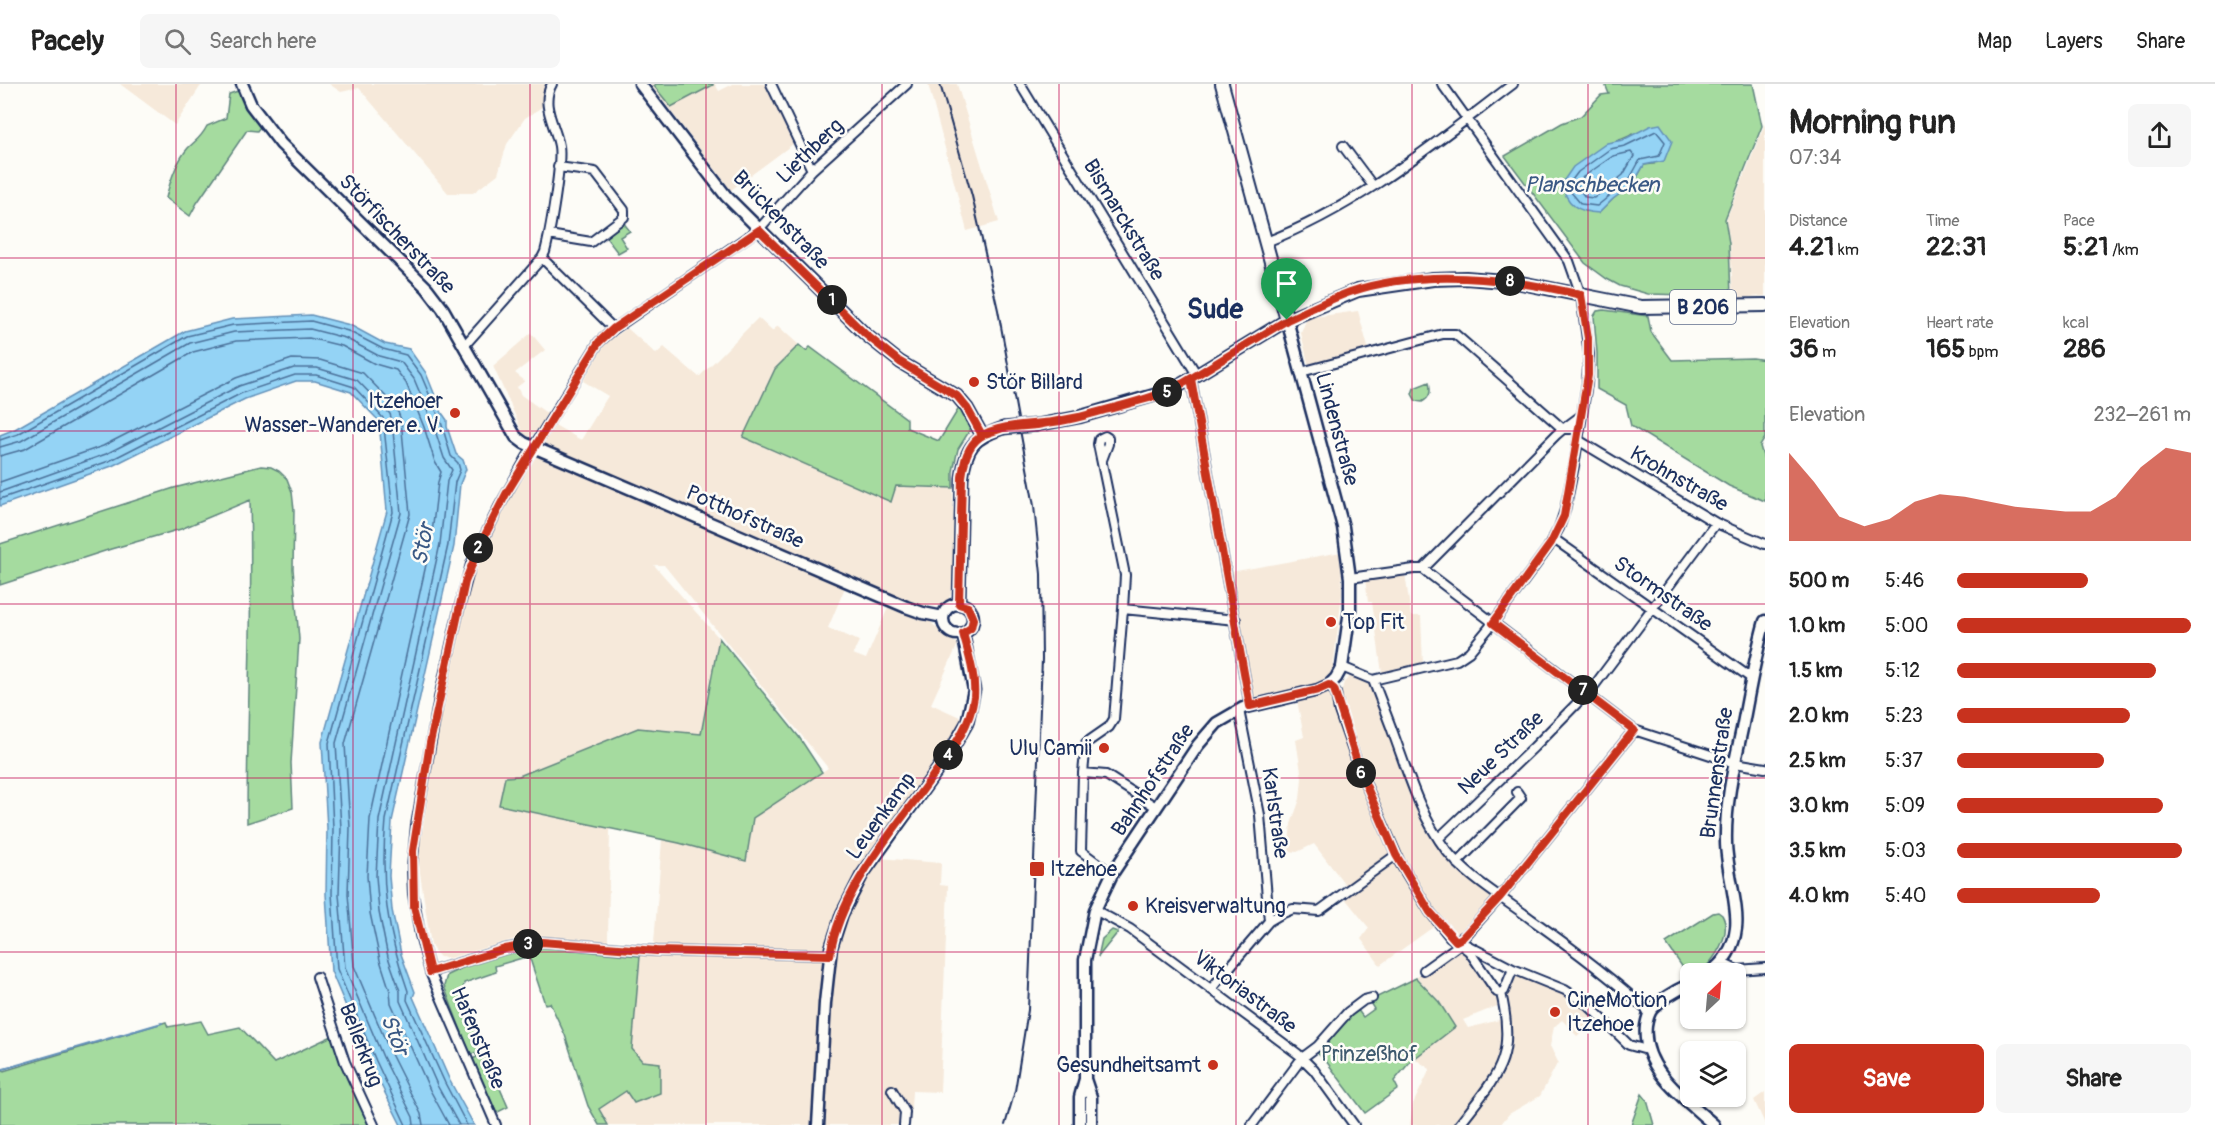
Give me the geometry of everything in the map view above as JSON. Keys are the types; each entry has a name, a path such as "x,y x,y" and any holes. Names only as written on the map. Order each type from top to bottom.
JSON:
{"main road":[{"name":"Lindenstraße","path":"1222,84 1287,320"},
{"name":"B 206","path":"1287,320 1358,290 1433,279 1501,280 1615,303 1658,308 1765,305"}],"street":[{"name":"Störfischerstraße","path":"242,84 251,105 281,144 427,288 443,309 516,437 533,448"},
{"path":"464,346 543,258 549,235 558,167 559,145 546,104 548,91 552,84"},
{"name":"Brückenstraße","path":"640,84 726,196 759,230 865,334 900,362 957,396 967,408 982,435"},
{"path":"771,84 812,170"},
{"name":"Liethberg","path":"614,328 759,230 812,170 907,84"},
{"name":"Bismarckstraße","path":"1020,84 1194,377"},
{"path":"1442,84 1563,251 1572,267 1581,295 1589,354 1582,415 1567,501 1554,539 1493,623 1462,658 1373,680 1342,667 1333,682 1338,697 1339,711 1360,771 1396,855 1430,912 1457,942 1469,951 1497,992 1501,993"},
{"path":"1266,242 1310,224 1373,186 1513,84"},
{"path":"1343,146 1373,186"},
{"path":"549,235 591,242 624,217 625,213 595,172 558,167"},
{"path":"543,258 614,328"},
{"path":"963,633 956,634 949,631 944,625 943,617 949,607 959,604 963,467 970,448 982,435 1003,428 1037,425 1079,417 1172,390 1287,320"},
{"name":"Lindenstraße","path":"1287,320 1343,527 1350,578 1350,609 1342,667"},
{"name":"Hafenstraße","path":"496,1125 430,972 415,913 412,868 416,825 430,743 459,605 471,564 495,514 533,448 599,342 614,328"},
{"path":"1301,372 1443,334 1455,334 1563,429 1579,429"},
{"path":"1194,377 1250,706"},
{"path":"1350,578 1423,569 1563,429 1582,415"},
{"name":"Krohnstraße","path":"1578,440 1716,523 1765,544"},
{"name":"Potthofstraße","path":"533,448 915,611 943,617"},
{"path":"1102,460 1125,576 1114,719 1109,727 1086,743 1080,846 1083,854 1112,874"},
{"name":"Neue Straße","path":"1438,838 1587,694 1716,523"},
{"name":"Stormstraße","path":"1554,539 1751,678"},
{"path":"1423,569 1634,730 1735,763 1765,768"},
{"name":"Leuenkamp","path":"818,1125 825,1003 830,955 838,924 853,890 951,752 967,723 974,690 963,633 971,628 973,615 968,607 959,604"},
{"path":"1123,609 1236,620"},
{"name":"Brunnenstraße","path":"1722,963 1730,949 1737,922 1728,868 1727,810 1751,678 1765,621"},
{"path":"1373,680 1423,810 1438,838 1457,863 1600,970 1649,1012"},
{"name":"Bahnhofstraße","path":"1085,1079 1084,971 1095,910 1112,874 1208,732 1221,720 1250,706 1318,690 1333,682"},
{"name":"Karlstraße","path":"1239,710 1257,799 1269,921"},
{"path":"1424,970 1456,947 1457,942 1500,897 1634,730"},
{"path":"1083,773 1106,775 1156,807"},
{"path":"1457,863 1521,798 1517,792"},
{"path":"1211,988 1269,921 1293,909 1319,911 1396,855"},
{"name":"Viktoriastraße","path":"1095,910 1130,928 1302,1058 1314,1070 1354,1125"},
{"path":"430,972 505,949 542,942 664,951 830,955"},
{"path":"1457,942 1575,996 1588,1005 1629,1045 1647,1050"},
{"path":"1746,969 1765,968"},
{"path":"1459,1125 1496,1077 1502,1064 1507,1043 1501,993 1513,969"},
{"name":"Bellerkrug","path":"317,977 345,1062 374,1125"},
{"path":"1680,990 1649,1012 1646,1032 1647,1050 1656,1066 1675,1089 1714,1125"},
{"path":"1252,1125 1302,1058 1318,1046 1348,1012 1364,1000 1372,998"},
{"path":"1080,1125 1080,1098 1085,1079"},
{"path":"1085,1079 1091,1097 1091,1125"},
{"path":"892,1090 905,1112 904,1125"}],"shaded area":[{"path":"120,84 202,84 175,125"},
{"path":"329,84 547,84 544,89 542,107 525,118 507,144 498,174 473,193 448,193 359,88 341,92"},
{"path":"650,84 715,84 719,91 733,84 765,84 793,144 731,190"},
{"path":"928,84 957,84 999,222 967,231"},
{"path":"1765,124 1765,296 1733,298 1730,242 1726,220"},
{"path":"1358,311 1369,351 1309,367 1301,333 1307,318"},
{"path":"758,318 772,331 778,326 799,345 775,369 891,502 895,486 953,488 954,568 951,594 948,600 938,606 906,604 547,450 543,445 553,424 581,440 608,396 583,381 605,344 627,328 656,354 664,347 699,377"},
{"path":"531,333 545,350 515,373 525,381 517,387 521,395 548,414 530,437 523,433 493,366"},
{"path":"540,455 846,585 828,628 859,641 853,654 866,659 890,603 928,619 942,634 958,644 931,704 962,718 959,726 938,761 867,857 941,863 940,885 948,886 940,1092 912,1091 910,1125 608,1125 599,1109 626,1091 634,1103 660,1092 652,1062 642,1061 632,1049 640,956 654,943 662,840 679,843 753,818 828,768 664,565 654,565 719,638 701,734 638,728 519,776 505,777 499,805 610,829 608,941 545,936 516,939 450,958 440,957 431,945 417,854 423,805 450,670 472,577 482,551 528,463 534,456"},
{"path":"1341,552 1342,594 1333,668 1328,677 1313,685 1254,697 1231,572"},
{"path":"1405,573 1411,616 1421,616 1423,665 1382,673 1372,602 1368,602 1365,578"},
{"path":"1351,676 1368,681 1374,689 1396,750 1438,844 1495,898 1464,932 1455,937 1431,910 1402,864 1359,761 1341,704 1344,682"},
{"path":"1330,693 1358,776 1391,854 1347,887 1314,844 1297,852 1288,851 1291,824 1300,799 1302,778 1296,740 1304,737 1297,700"},
{"path":"1395,860 1436,925 1380,965 1361,939 1369,928 1344,897"},
{"path":"1459,946 1469,952 1502,1004 1463,1020 1468,1028 1503,1019 1505,1043 1494,1076 1454,1125 1410,1125 1413,1104 1430,1069 1415,1059 1455,1026 1439,1001 1416,977"},
{"path":"1513,972 1574,998 1597,1018 1577,1036 1562,1020 1554,1027 1550,1046 1558,1062 1540,1096 1509,1114 1500,1125 1461,1125 1505,1068 1509,1043 1506,990"},
{"path":"1765,1092 1765,1124 1754,1100"}],"green space":[{"path":"656,84 713,85 671,107 654,86"},
{"path":"1605,84 1753,84 1762,126 1725,219 1729,243 1731,296 1648,294 1620,286 1607,279 1585,263 1505,156 1562,123 1581,116 1601,95 1609,94","holes":["1632,134 1654,164 1644,165 1633,184 1599,213 1600,149"]},
{"path":"238,91 260,127 257,131 247,130 190,216 166,198 169,185 184,153 201,136 207,126 226,118 229,94"},
{"path":"622,221 630,231 620,237 627,248 618,253 604,235"},
{"path":"1597,311 1648,316 1651,332 1672,360 1753,358 1765,360 1765,438 1760,446 1765,463 1765,501 1729,486 1631,426 1626,405 1597,389 1594,316"},
{"path":"799,345 806,351 810,347 907,419 907,428 939,441 959,408 970,430 958,449 953,471 953,488 896,486 891,502 743,437 775,369"},
{"path":"1429,382 1429,396 1422,402 1416,401 1412,394 1414,388"},
{"path":"261,466 279,471 287,479 292,492 294,510 293,569 299,639 291,763 293,808 247,823 250,500 181,529 0,585 0,544 174,488"},
{"path":"719,638 799,737 822,772 753,818 746,861 679,843 499,805 505,777 519,776 638,728 701,734"},
{"path":"1718,912 1722,915 1725,922 1724,938 1716,954 1709,963 1680,963 1666,943"},
{"path":"1112,930 1118,932 1098,957 1102,939"},
{"path":"542,947 640,956 632,1049 642,1061 660,1063 660,1093 634,1103 626,1091 599,1109 608,1125 599,1125 588,1106 565,1035 550,1003 545,1004 529,956 495,966 496,972 464,983 462,1001 508,1107 496,1113 472,1059 477,1057 475,1053 470,1054 444,986 447,975 470,965 517,951"},
{"name":"Prinzeßhof","path":"1416,978 1439,1002 1455,1027 1410,1062 1394,1081 1398,1089 1365,1113 1326,1061 1316,1052 1357,1009 1363,1017 1374,1009 1369,1001"},
{"path":"201,1021 208,1034 240,1027 274,1063 332,1036 371,1125 0,1125 0,1072 166,1022 168,1027"},
{"path":"1642,1094 1647,1100 1654,1125 1631,1125"}],"water":[{"name":"Planschbecken","path":"1660,124 1672,141 1664,161 1644,165 1633,184 1599,213 1579,209 1570,202 1562,183 1573,167 1607,143 1623,140 1650,126"},
{"name":"Stör","path":"311,315 350,325 385,344 409,349 426,373 447,420 456,454 463,460 466,469 460,484 454,546 392,821 389,876 392,910 401,954 415,992 413,997 450,1081 474,1125 401,1125 370,1063 331,971 326,894 327,828 322,742 387,511 379,421 351,392 315,381 296,381 245,399 112,466 0,506 0,435 15,429 185,331 232,319"}],"waterway":[{"path":"0,1070 162,1023"}],"railway":[{"path":"940,84 972,196 998,310 1034,506 1041,574 1042,659 1028,1010 1015,1091 1005,1125"}],"place":[{"name":"Stör Billard","path":"974,382"},
{"name":"Itzehoer Wasser-Wanderer e. V.","path":"455,413"},
{"name":"Top Fit","path":"1331,622"},
{"name":"Ulu Camii","path":"1104,748"},
{"name":"Itzehoe","path":"1037,869"},
{"name":"Kreisverwaltung","path":"1133,906"},
{"name":"CineMotion Itzehoe","path":"1555,1012"},
{"name":"Gesundheitsamt","path":"1213,1065"}],"district":[{"name":"Sude","path":"1215,309"}],"route":[{"path":"1287,320 1172,390 1157,396 1125,404 1103,410 1079,417 1064,421 1003,428 982,435 967,408 957,396 900,362 865,334 759,230 614,328 599,342 526,459 485,534 465,582 430,743 413,851 414,906 430,972 505,949 542,942 657,951 830,955 838,924 853,890 957,743 967,723 974,696 974,684 963,633 971,628 973,615 968,607 959,604 962,477 965,459 970,448 982,435 1003,428 1037,425 1064,421 1103,410 1157,396 1172,390 1191,379 1250,706 1318,690 1329,685 1334,689 1339,711 1360,771 1396,855 1430,912 1450,937 1456,941 1466,935 1500,897 1634,730 1493,623 1551,543 1564,516 1588,375 1588,338 1581,295 1501,280 1433,279 1369,287 1350,292 1287,320"}]}
